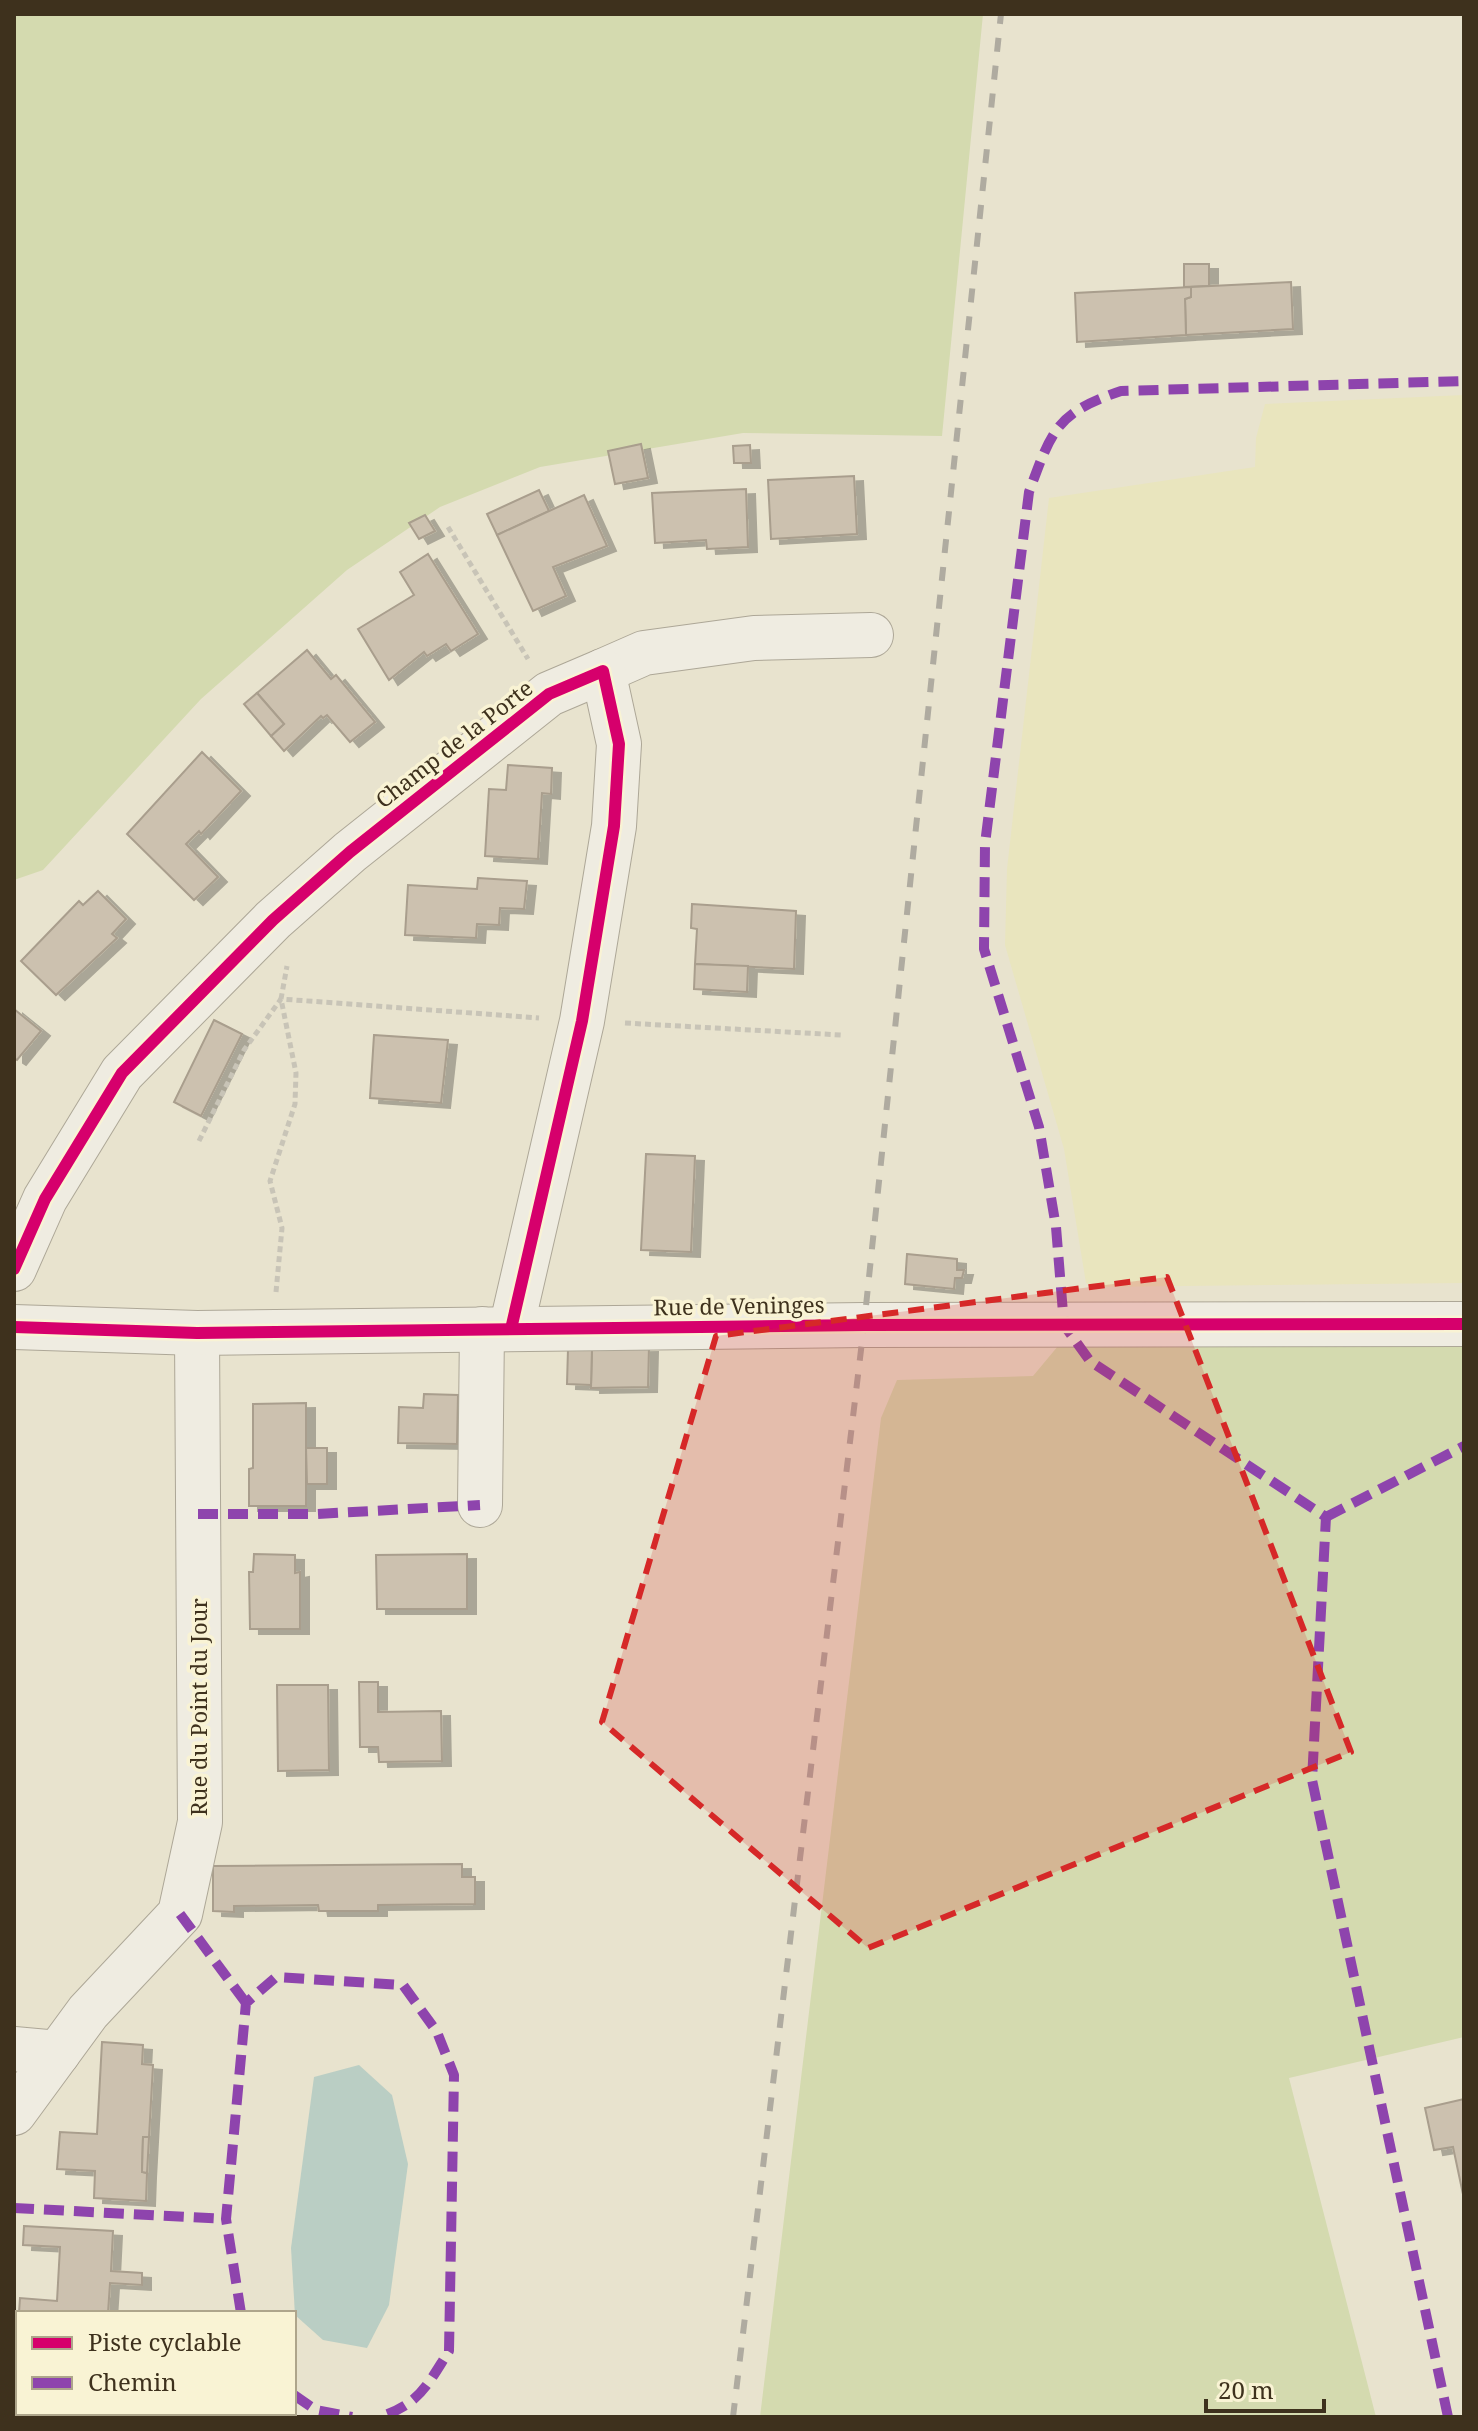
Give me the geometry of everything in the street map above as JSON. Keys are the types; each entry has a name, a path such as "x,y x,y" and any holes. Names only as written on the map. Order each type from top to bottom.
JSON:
{"street":[{"name":"Champ de la Porte","path":"14,1269 40,1208 122,1073 273,920 350,852 549,694 644,653 723,642 871,635"},
{"path":"480,1505 496,1329 582,1021 614,826 619,744 603,671"},
{"name":"Rue de Veninges","path":"14,1327 197,1333 1464,1324"},
{"name":"Rue du Point du Jour","path":"14,2113 88,2012 180,1914 200,1822 197,1333"},
{"path":"14,2049 58,2053"}],"path":[{"path":"448,527 549,694"},
{"path":"273,920 290,932 281,999 296,1073 295,1104 270,1181 282,1228 273,1332"},
{"path":"281,999 582,1021 841,1035"},
{"path":"199,1141 244,1050 281,999"}],"highlighted area":[{"path":"1167,1277 1351,1752 868,1948 602,1722 716,1336"}],"shaded area":[{"path":"1464,395 1464,1283 1094,1287 1086,1283 1064,1149 1005,945 1007,869 1049,498 1255,467 1256,438 1265,404"},
{"path":"359,2065 392,2095 408,2164 389,2305 367,2348 323,2340 296,2316 295,2311 291,2248 314,2077"}],"green space":[{"path":"14,14 983,14 942,436 743,433 540,467 440,507 347,570 201,699 43,870 14,880"},
{"path":"1058,1346 1464,1346 1464,2037 1289,2078 1376,2417 760,2417 881,1418 897,1380 1033,1376"}],"building":[{"path":"1184,264 1209,264 1209,286 1184,287"},
{"path":"1291,282 1293,329 1186,335 1185,299 1191,297 1191,287"},
{"path":"1191,287 1191,297 1185,299 1186,335 1077,342 1075,293"},
{"path":"641,444 648,478 615,484 608,451"},
{"path":"750,445 751,463 734,463 733,446"},
{"path":"854,476 857,534 771,539 768,480"},
{"path":"746,489 748,547 707,549 706,540 655,543 652,493"},
{"path":"539,490 549,511 497,535 487,514"},
{"path":"584,495 607,546 553,567 566,596 533,611 497,535"},
{"path":"425,515 435,531 419,539 409,523"},
{"path":"428,554 478,634 451,651 446,644 427,656 424,652 389,680 358,629 414,595 400,572"},
{"path":"307,650 331,679 336,675 375,722 350,742 327,715 321,716 284,751 271,736 284,724 257,693"},
{"path":"257,693 284,724 271,736 244,704"},
{"path":"202,752 241,791 201,834 199,831 186,844 218,877 194,900 127,834"},
{"path":"508,765 552,768 551,794 542,793 538,859 485,856 489,789 506,790"},
{"path":"478,878 527,881 524,909 500,908 499,925 477,924 476,938 405,935 408,885 477,889"},
{"path":"98,891 126,919 112,934 117,938 56,995 21,961 79,901 83,905"},
{"path":"692,904 796,911 794,969 695,964 697,929 691,928"},
{"path":"695,964 748,966 747,992 694,989"},
{"path":"14,1009 41,1031 17,1060 14,1058"},
{"path":"214,1020 242,1034 201,1116 174,1102"},
{"path":"374,1035 448,1040 441,1103 370,1098"},
{"path":"646,1154 695,1156 691,1252 641,1250"},
{"path":"907,1254 957,1259 957,1270 964,1270 962,1278 955,1278 954,1289 905,1284"},
{"path":"649,1347 648,1387 591,1388 592,1348"},
{"path":"592,1348 591,1385 567,1384 568,1349"},
{"path":"424,1394 458,1395 457,1444 398,1443 399,1407 423,1408"},
{"path":"306,1403 306,1506 249,1506 249,1469 253,1468 253,1404"},
{"path":"306,1448 327,1448 327,1484 307,1484"},
{"path":"254,1554 295,1555 295,1573 300,1572 300,1629 250,1629 249,1572 253,1572"},
{"path":"467,1554 467,1609 377,1609 376,1555"},
{"path":"359,1682 378,1682 378,1712 441,1711 442,1761 379,1762 378,1747 360,1747"},
{"path":"277,1685 328,1685 329,1770 278,1771"},
{"path":"462,1864 462,1877 475,1877 475,1904 378,1905 378,1911 319,1911 318,1905 234,1906 234,1912 213,1911 213,1866"},
{"path":"102,2042 143,2045 142,2064 153,2065 149,2137 143,2137 142,2172 147,2173 146,2201 94,2198 95,2171 57,2169 60,2132 97,2134"},
{"path":"1464,2099 1464,2199 1453,2147 1434,2150 1425,2108"},
{"path":"143,2137 149,2137 147,2173 142,2172"},
{"path":"24,2226 113,2231 111,2271 142,2273 142,2285 110,2283 108,2311 19,2311 20,2298 57,2301 60,2247 23,2245"}],"railway":[{"path":"733,2417 864,1325 1001,14"}],"marked path":[{"path":"1448,2417 1312,1780 1326,1517 1090,1361 1064,1325 1056,1227 1039,1127 984,949 985,844 1029,492 1044,453 1059,426 1082,407 1121,391 1464,381"},
{"path":"1326,1517 1464,1446"},
{"path":"198,1514 317,1514 480,1505"},
{"path":"180,1914 246,2003"},
{"path":"241,2311 226,2219 246,2003 276,1977 403,1985 437,2032 454,2075 449,2351 421,2392 404,2406 379,2417"},
{"path":"14,2208 226,2219"},
{"path":"296,2396 316,2410 352,2417"}],"cycle path":[{"path":"14,1269 45,1199 122,1073 273,920 350,852 549,694 603,671 619,744 614,826 582,1021 511,1329"},
{"path":"14,1327 197,1333 864,1325 1464,1324"}]}
